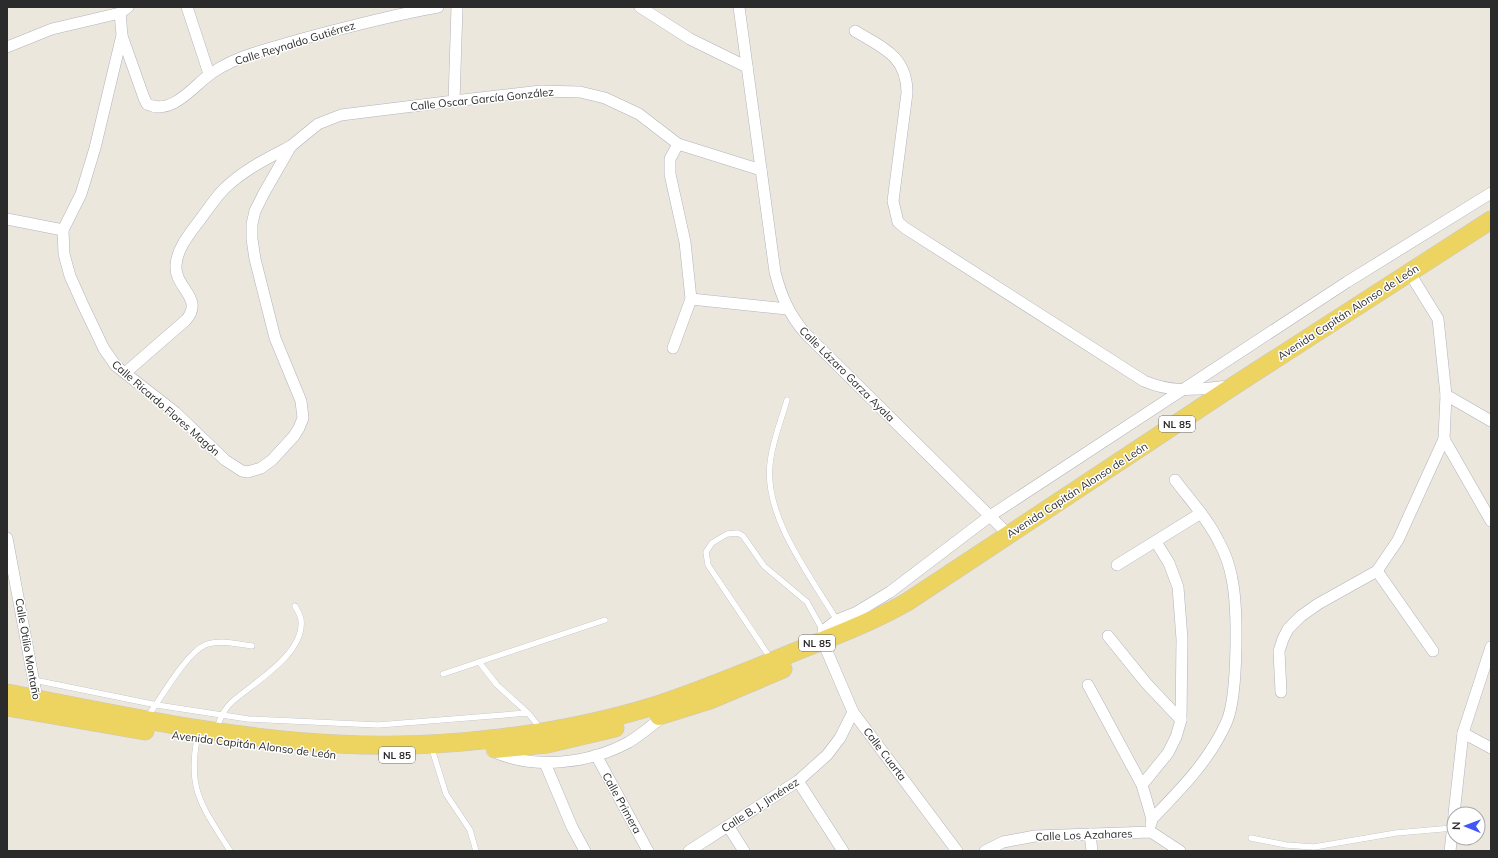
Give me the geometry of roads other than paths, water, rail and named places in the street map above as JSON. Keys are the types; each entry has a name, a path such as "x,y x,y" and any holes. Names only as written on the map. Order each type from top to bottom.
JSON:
{"main road":[{"name":"Avenida Capitán Alonso de León","path":"7,693 38,705 197,739 332,755 432,748 490,738 584,737 710,700 842,630 862,626 908,602 1235,385 1491,220"},
{"name":"Avenida Capitán Alonso de León","path":"7,707 38,705 145,719 219,722 311,743 341,745 396,745 489,750 544,737 594,721 659,704 775,666"}],"street":[{"path":"187,7 209,74"},
{"name":"Calle Reynaldo Gutiérrez","path":"164,106 177,101 209,74 249,54 398,14 438,7"},
{"path":"454,101 456,7"},
{"path":"640,7 690,39 747,67"},
{"name":"Calle Lázaro Garza Ayala","path":"739,7 775,272 780,294 787,309 805,333 1009,535"},
{"path":"7,47 52,29 124,10"},
{"name":"Calle Ricardo Flores Magón","path":"124,10 122,35 87,175 81,194 63,230 64,254 70,276 109,358 125,373 175,412 225,460 248,472"},
{"path":"855,31 896,58 907,79 907,93 893,201 898,222 915,235 1144,381 1164,388 1183,390 1235,385"},
{"name":"Calle Ricardo Flores Magón","path":"122,35 147,104 153,107 164,106"},
{"name":"Calle Oscar García González","path":"125,373 186,320 192,311 193,303 181,284 176,268 178,254 187,237 224,189 256,165 291,146 306,132 332,117 454,101 540,92 580,92 605,98 639,114 678,144 761,170"},
{"path":"673,348 691,299 685,242 670,174 670,159 678,144"},
{"name":"Calle Oscar García González","path":"248,472 255,471 272,460 299,428 303,410 301,401 275,338 263,296 252,239 252,224 255,211 291,146"},
{"path":"842,630 857,612 890,592 990,516 1347,282 1491,193"},
{"path":"7,219 63,230"},
{"path":"1281,692 1279,651 1282,639 1288,629 1301,616 1318,604 1377,571 1398,540 1444,439 1446,395 1438,319 1409,272"},
{"path":"691,299 787,309"},
{"path":"1446,395 1491,421"},
{"path":"1444,439 1491,521"},
{"path":"1152,819 1192,777 1208,756 1228,720 1231,705 1235,652 1232,579 1219,541 1201,513 1175,480"},
{"path":"1117,565 1201,513"},
{"name":"Calle Otilio Montaño","path":"7,538 38,705"},
{"path":"1142,785 1168,753 1176,737 1181,720 1182,639 1178,587 1169,563 1156,542"},
{"path":"1377,571 1433,651"},
{"path":"1108,636 1146,683 1181,720"},
{"name":"Calle Cuarta","path":"824,640 853,712 957,851"},
{"path":"1455,806 1463,732 1491,647"},
{"path":"1088,685 1142,785 1152,819 1151,832 1180,851"},
{"name":"Calle B. J. Jiménez","path":"689,851 798,781 827,755 840,738 853,712"},
{"path":"489,750 512,759 545,764 596,755 629,742 668,713"},
{"path":"1463,732 1491,748"},
{"name":"Calle Primera","path":"596,755 648,851"},
{"path":"545,764 585,851"},
{"path":"798,781 843,851"},
{"path":"728,826 744,851"},
{"name":"Calle Los Azahares","path":"985,851 1004,842 1035,836 1151,832"},
{"path":"1090,834 1092,851"}],"lane":[{"path":"787,400 773,447 770,465 770,482 773,499 788,537 842,630"},
{"path":"775,666 708,565 706,558 708,548 717,540 732,533 744,536 764,566 807,602 824,640"},
{"path":"219,722 231,703 283,660 298,639 301,620 296,606"},
{"path":"443,674 605,620"},
{"path":"145,719 157,705 184,665 195,652 205,645 226,643 252,646"},
{"path":"479,662 497,685 528,713 544,737"},
{"path":"34,680 157,705 219,722 248,719 378,725 528,713"},
{"path":"197,739 193,760 195,788 230,851"},
{"path":"432,748 446,794 470,830 476,851"},
{"path":"1251,838 1286,845 1314,847 1396,833 1446,829"}]}
